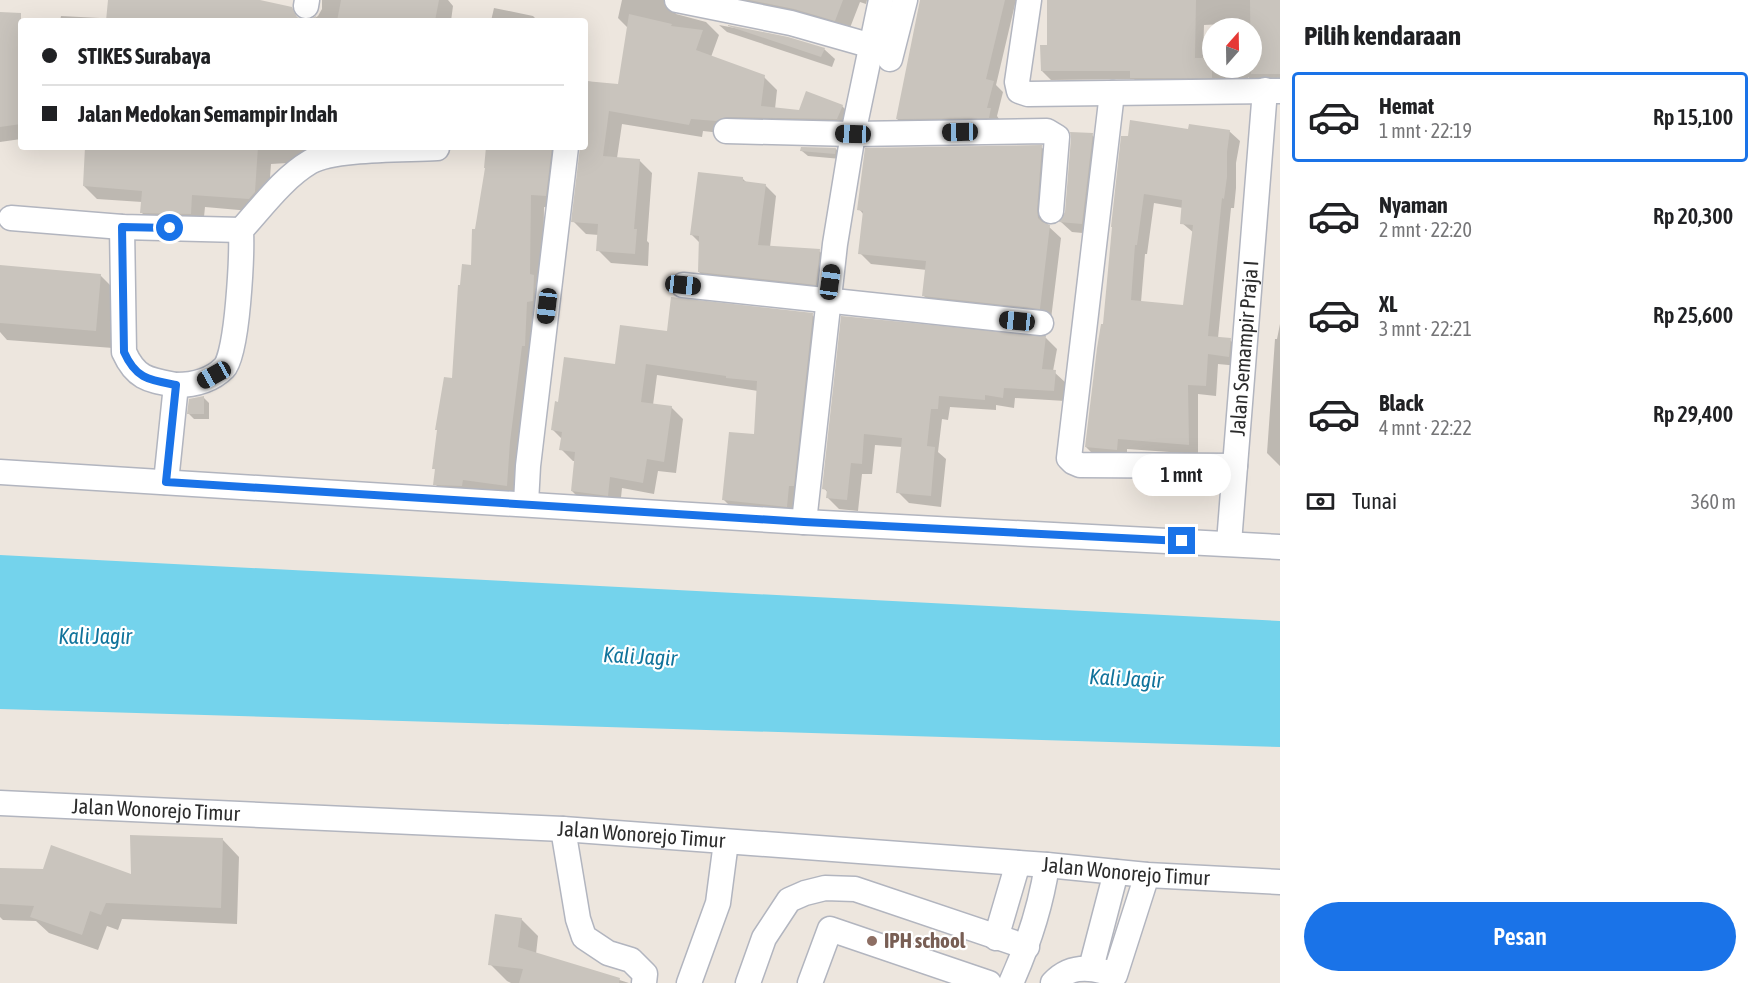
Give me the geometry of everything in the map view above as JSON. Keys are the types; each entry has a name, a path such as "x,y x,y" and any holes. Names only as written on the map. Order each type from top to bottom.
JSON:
{"street":[{"path":"677,0 791,23 881,53"},
{"path":"881,0 881,53"},
{"path":"804,522 827,300 853,134 881,53 905,0"},
{"path":"1029,0 1017,82 1019,91 1028,94 1112,93 1272,101"},
{"name":"Jalan Semampir Praja I","path":"1112,93 1069,458 1080,465 1235,466 1272,101"},
{"path":"726,131 853,134 1025,131 1052,133 1057,137 1051,210"},
{"path":"122,227 124,352 129,363 140,376 176,385 192,385 225,367 232,352 242,256 241,230 296,172 311,161 329,154 402,150"},
{"path":"526,503 528,466 566,150"},
{"path":"11,218 122,227 241,230"},
{"path":"683,285 1041,323"},
{"path":"166,482 176,385"},
{"path":"1230,543 1235,466"},
{"path":"0,472 804,522 1280,547"},
{"name":"Jalan Wonorejo Timur","path":"0,803 563,829 1047,865 1147,875 1280,882"},
{"path":"563,829 578,919 584,938 608,953 631,960 645,974 644,983"},
{"path":"689,983 718,903 726,842"},
{"path":"996,938 1018,863"},
{"path":"1011,983 1027,947 1045,881 1047,865"},
{"path":"1091,968 1116,872"},
{"path":"1053,983 1066,972 1091,968 1120,979 1147,875"},
{"path":"748,983 764,938 789,900 825,888 855,888 1027,947"},
{"path":"810,983 830,930 989,983"}],"water":[{"name":"Kali Jagir","path":"0,555 1280,621 1280,747 0,709"}],"building":[{"path":"108,0 260,0 292,7 299,18 106,18"},
{"path":"341,0 439,0 436,18 338,18"},
{"path":"749,0 843,0 835,21 794,9"},
{"path":"920,0 1005,0 986,79 994,81 987,108 991,108 989,118 896,119"},
{"path":"1047,0 1196,0 1195,58 1202,58 1202,78 1130,78 1130,71 1041,71 1040,45 1047,45"},
{"path":"1250,0 1280,0 1280,74 1262,74 1262,18 1250,18"},
{"path":"0,12 21,13 21,18 18,18 18,124 0,127"},
{"path":"629,14 672,24 671,26 703,30 696,50 765,75 761,106 799,110 806,91 843,105 837,119 726,117 716,121 691,119 689,125 609,111 603,156 640,159 634,229 637,229 635,254 596,251 598,224 571,222 580,150 588,150 588,81 618,84"},
{"path":"728,25 788,37 825,48 821,57"},
{"path":"1130,120 1188,129 1189,124 1230,130 1227,177 1224,199 1222,198 1208,336 1231,338 1229,357 1208,354 1206,386 1188,385 1189,445 1118,439 1117,450 1085,447 1097,348 1101,324 1103,324 1121,136 1128,136","holes":["1144,194 1182,200 1180,224 1193,225 1183,305 1131,300 1135,245 1137,245"]},
{"path":"1070,132 1093,133 1082,224 1059,222 1065,212"},
{"path":"1042,145 1037,210 1038,218 1050,225 1040,309 922,296 926,261 858,254 863,211 857,210 865,148"},
{"path":"801,147 836,148 835,154 800,151"},
{"path":"85,150 258,150 255,192 249,199 192,195 191,214 140,213 142,191 83,186"},
{"path":"486,150 552,150 546,196 531,195 530,274 534,275 533,301 527,302 525,346 522,346 507,486 463,480 462,486 433,485 435,469 432,469 437,430 435,430 444,377 452,378 458,285 460,285 462,264 471,265 472,229 475,229"},
{"path":"698,172 743,177 743,181 766,184 758,245 820,249 816,285 698,272 699,236 690,235"},
{"path":"0,265 101,274 96,331 0,323"},
{"path":"671,297 813,313 794,486 789,486 787,507 722,500 729,432 754,434 757,381 646,364 641,402 672,406 664,462 647,459 643,483 610,477 608,496 571,491 575,452 559,450 562,432 551,430 555,401 558,402 564,357 615,364 620,325 667,331"},
{"path":"841,316 1046,336 1042,369 1056,370 1054,391 1004,388 1003,398 985,395 985,400 939,396 938,409 931,409 927,446 935,447 931,496 896,493 902,438 864,434 862,464 851,463 847,500 826,498 827,490 822,489"},
{"path":"204,396 204,414 187,414 189,399"},
{"path":"130,835 223,838 221,908 106,903 101,915 90,911 82,935 30,917 34,906 0,904 0,868 43,869 51,845 131,874"},
{"path":"495,914 522,918 518,947 620,978 619,983 519,983 523,969 488,965"}],"place":[{"name":"IPH school","path":"872,941"}],"route":[{"path":"170,228 122,227 124,352 129,363 140,376 176,385 166,482 547,504 804,522 1182,541"}]}
